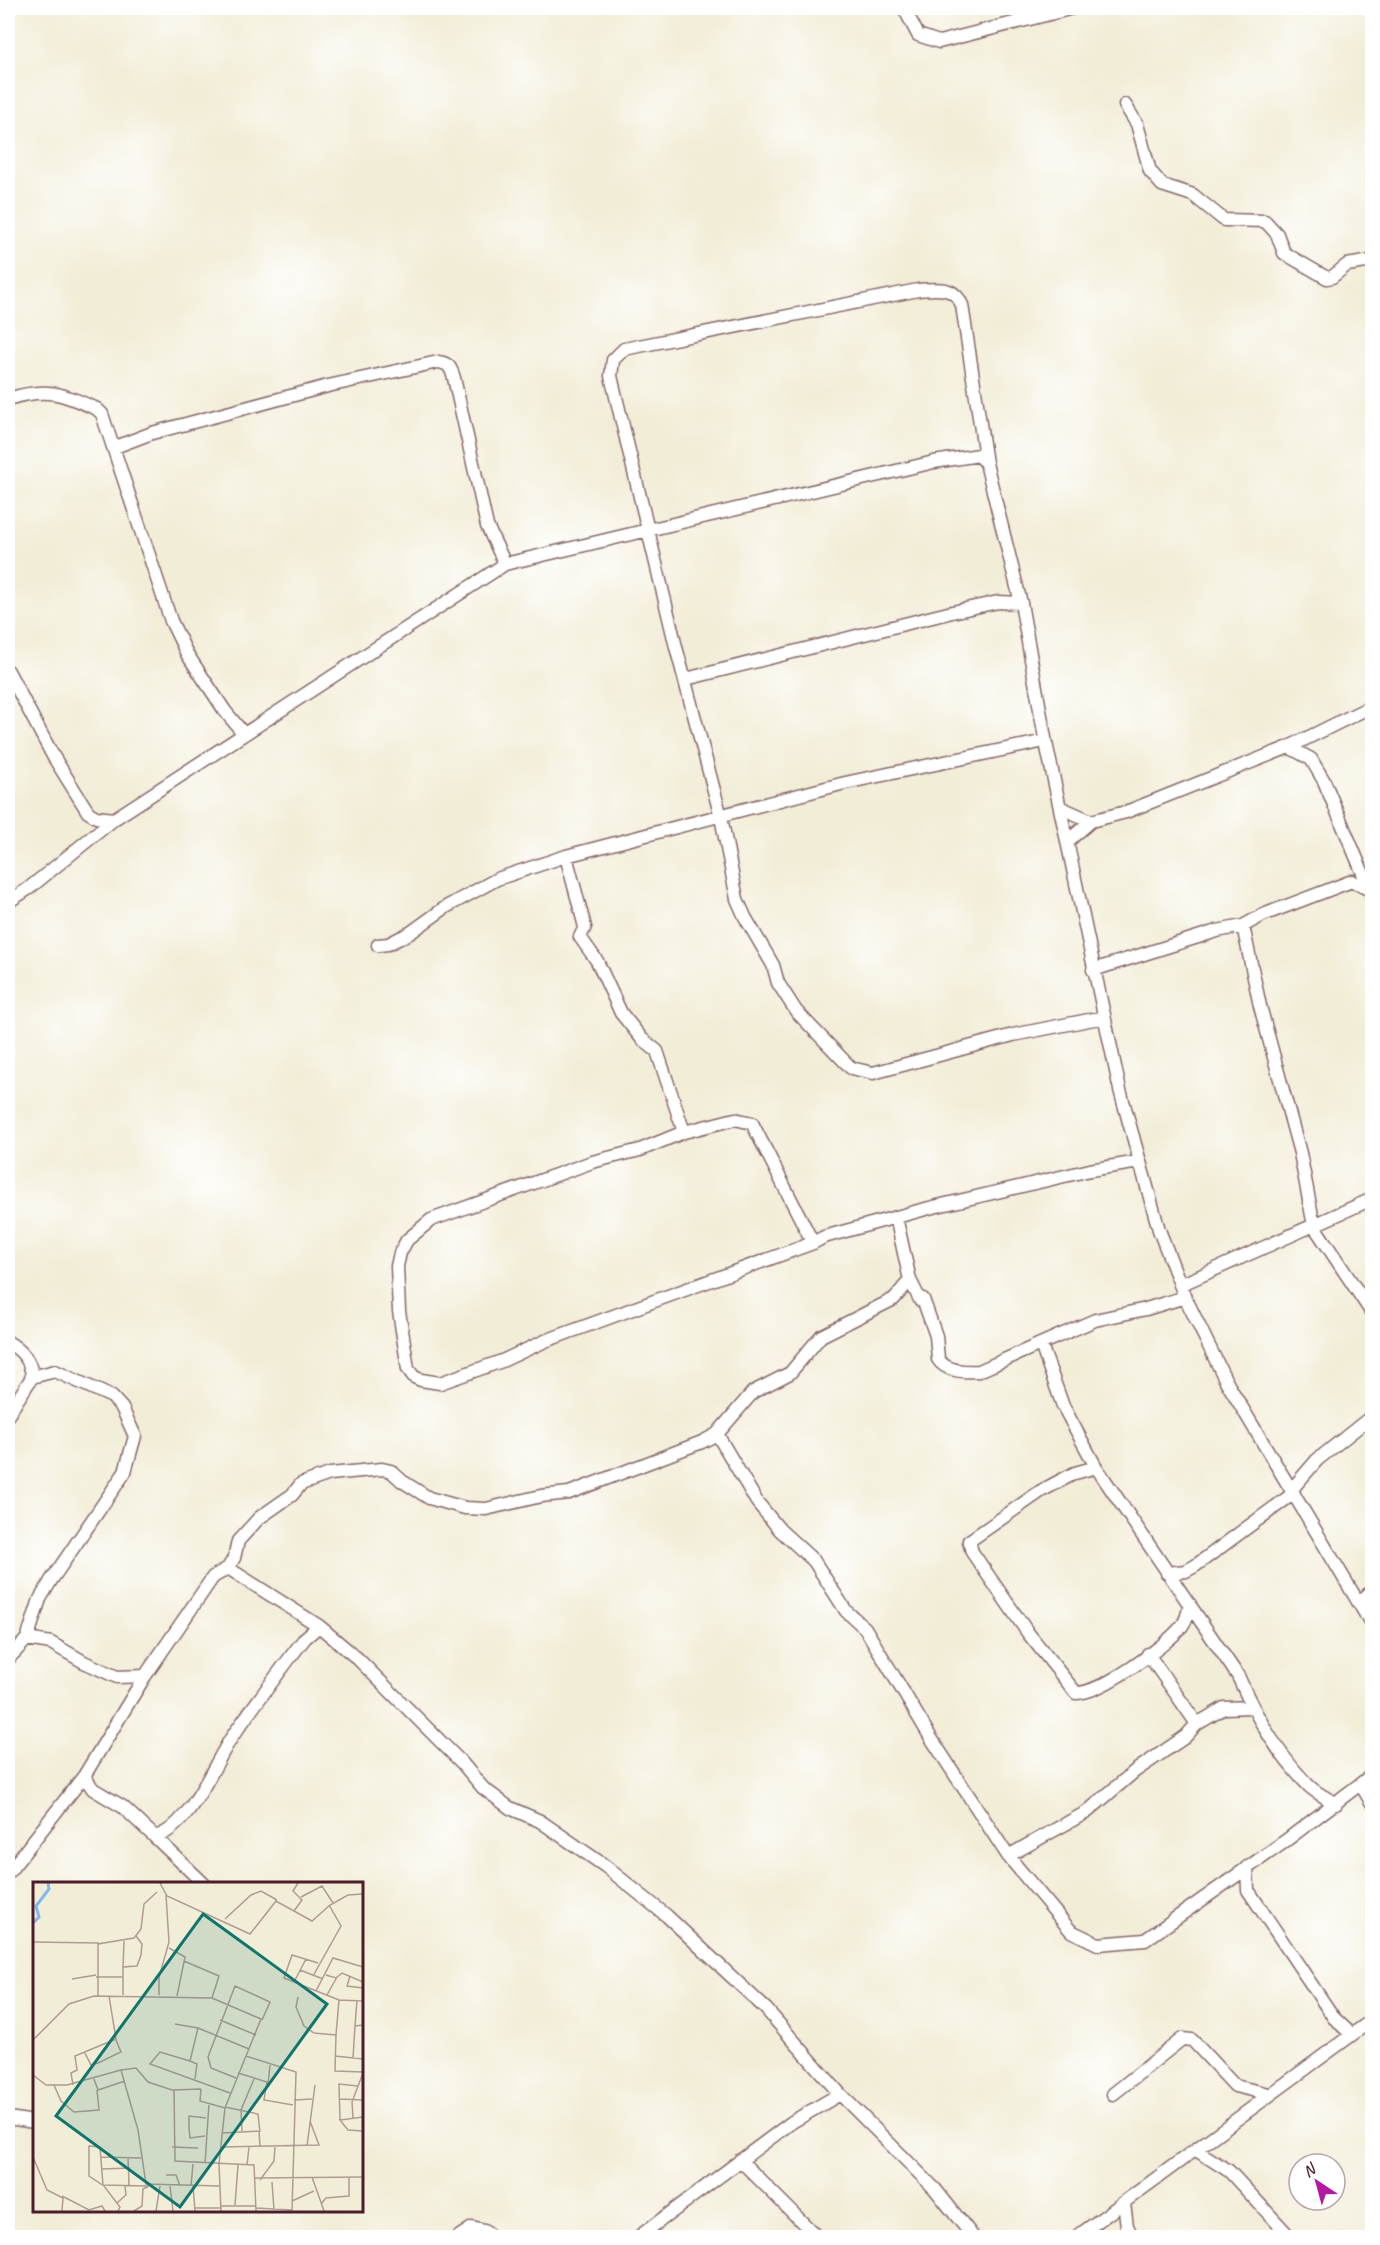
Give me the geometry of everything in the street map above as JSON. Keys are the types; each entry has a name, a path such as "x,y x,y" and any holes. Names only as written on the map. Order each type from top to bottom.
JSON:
{"street":[{"path":"904,8 918,35 939,42 1020,13 1073,8"},
{"path":"1125,105 1137,124 1150,171 1162,185 1192,195 1224,220 1265,221 1276,234 1284,253 1327,278 1332,277 1347,265 1372,261"},
{"path":"1104,1017 1013,1035 873,1073 851,1068 796,1011 778,983 772,965 737,898 721,817 648,531 611,368 616,354 646,344 723,331 918,290 950,290 955,293 962,305 986,463 1021,603 1045,741 1062,808 1093,970 1139,1162 1159,1230 1182,1291 1226,1381 1372,1625"},
{"path":"115,447 172,428 359,378 438,362 446,363 451,366 487,526 505,564"},
{"path":"8,399 34,391 51,391 97,409 107,423 171,621 187,654 225,711 243,733"},
{"path":"8,902 28,889 114,819 505,564 934,462 979,455 986,463"},
{"path":"686,679 952,612 998,602 1021,603"},
{"path":"8,671 53,756 88,812 96,817 114,819"},
{"path":"1068,842 1091,821 1126,812 1289,747 1372,706"},
{"path":"1312,735 1311,759 1329,792 1371,892"},
{"path":"378,945 388,944 410,933 446,907 497,879 567,856 845,783 1045,741"},
{"path":"1289,747 1311,759"},
{"path":"1062,808 1091,821"},
{"path":"567,856 585,927 580,937 597,961 621,1013 642,1039 657,1052 684,1132"},
{"path":"1093,970 1217,931 1243,926 1263,915 1352,881 1361,868"},
{"path":"1352,881 1371,892"},
{"path":"1243,926 1260,1006 1300,1153 1314,1226 1372,1313"},
{"path":"813,1243 752,1123 735,1119 684,1132 640,1150 592,1162 431,1220 407,1240 397,1266 399,1311 408,1369 414,1377 440,1383 502,1361 544,1341 813,1243 824,1237 1090,1170 1139,1162"},
{"path":"897,1217 910,1280 920,1300 923,1299 936,1336 938,1359 947,1368 967,1372 979,1371 1095,1320 1146,1309 1372,1199"},
{"path":"8,1874 84,1776 145,1676 213,1577 228,1568 234,1558 238,1541 256,1521 292,1495 301,1484 330,1474 382,1469 391,1471 429,1498 465,1508 486,1509 541,1496 569,1493 717,1434 753,1392 790,1373 821,1336 894,1299 910,1280"},
{"path":"8,1342 26,1356 33,1377"},
{"path":"1041,1345 1063,1406 1096,1467 1238,1676 1252,1707 1271,1738 1309,1786 1336,1804"},
{"path":"8,1415 33,1377 55,1371 112,1396 122,1408 135,1436 125,1472 40,1599 27,1639 8,1659"},
{"path":"1167,1573 1186,1571 1293,1491 1317,1460 1372,1416"},
{"path":"717,1434 757,1502 780,1530 814,1561 846,1611 865,1628 931,1738 1008,1856 1071,1932 1098,1944 1145,1940 1336,1804 1372,1775"},
{"path":"1096,1467 1075,1473 1041,1491 969,1541 969,1546 1028,1633 1076,1693 1086,1693 1121,1675 1180,1629 1188,1617 1190,1604"},
{"path":"228,1568 319,1626 358,1659 413,1712 483,1788 510,1808 540,1821 605,1866 667,1916 766,2009 840,2094 935,2189 974,2238"},
{"path":"1179,1590 1186,1571"},
{"path":"1359,1602 1372,1591"},
{"path":"155,1837 173,1829 219,1764 232,1736 300,1644 319,1626"},
{"path":"1180,1629 1205,1626"},
{"path":"27,1639 51,1642 117,1677 145,1676"},
{"path":"1148,1654 1197,1724"},
{"path":"1008,1856 1086,1812 1135,1771 1185,1737 1197,1724 1224,1708 1252,1707"},
{"path":"84,1776 93,1789 123,1807 202,1882"},
{"path":"1360,1785 1372,1803"},
{"path":"1247,1867 1248,1890 1334,2018 1351,2034"},
{"path":"1075,2238 1351,2034 1370,2026"},
{"path":"1113,2094 1182,2039 1186,2039 1192,2040 1234,2086 1269,2094"},
{"path":"637,2238 792,2122 840,2094"},
{"path":"8,2118 33,2122"},
{"path":"1196,2150 1229,2171 1291,2238"},
{"path":"740,2160 810,2235"},
{"path":"1124,2202 1127,2226 1132,2238"},
{"path":"457,2238 472,2228 484,2231 494,2238"}]}
